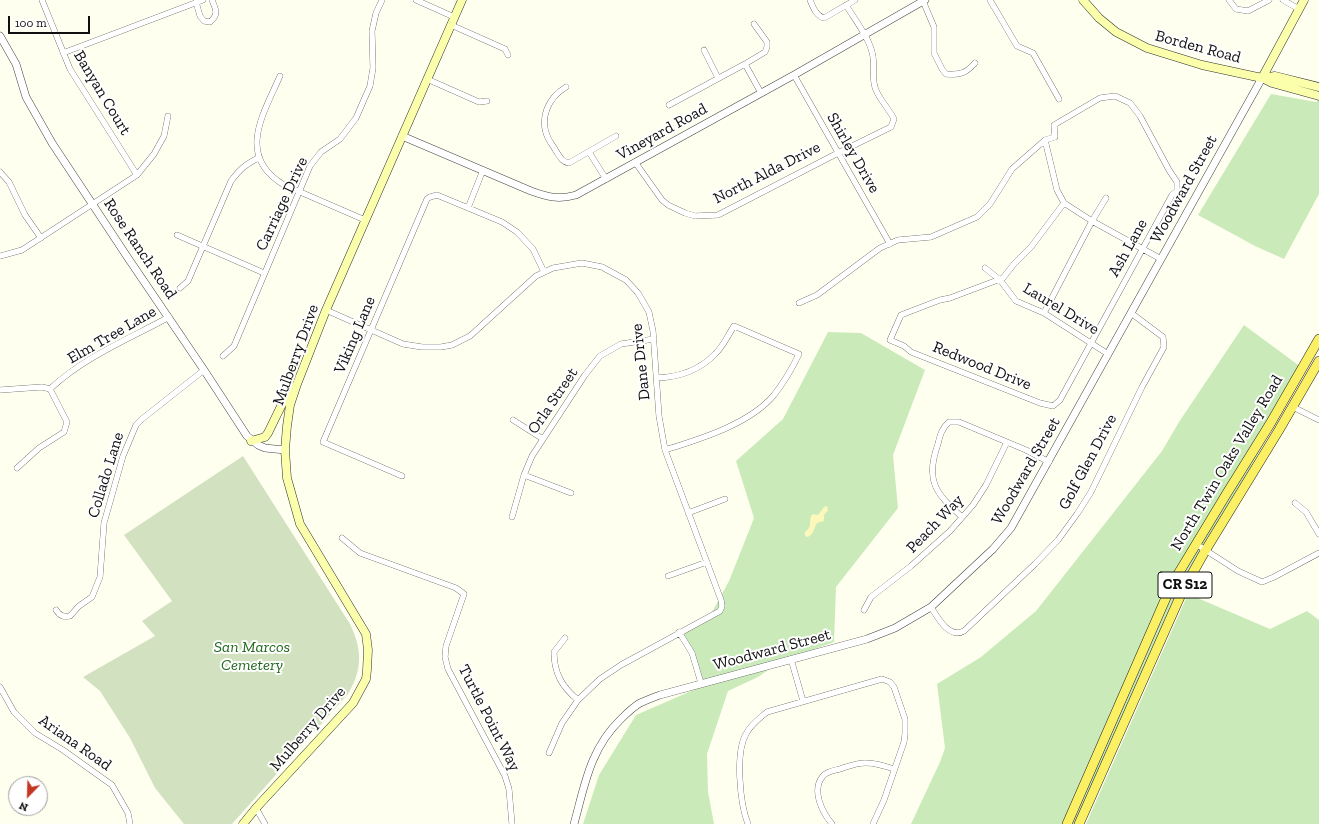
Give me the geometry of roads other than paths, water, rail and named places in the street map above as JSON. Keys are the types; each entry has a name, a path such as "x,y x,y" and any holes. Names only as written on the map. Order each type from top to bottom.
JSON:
{"main road":[{"name":"Mulberry Drive","path":"243,824 353,703 366,679 368,670 368,650 366,634 300,524 287,478 285,450 288,419 290,405 297,384 326,310 462,0"},
{"name":"Borden Road","path":"1083,0 1099,18 1116,32 1147,48 1202,65 1262,78 1272,83 1319,96"},
{"name":"Woodward Street","path":"1262,78 1304,0"},
{"path":"1262,78 1275,76 1319,87"},
{"name":"North Twin Oaks Valley Road","path":"1067,824 1172,584 1270,424 1319,339"},
{"name":"North Twin Oaks Valley Road","path":"1079,824 1183,590 1319,361"},
{"path":"251,441 265,437 285,398 297,384"},
{"path":"1073,824 1075,819 1075,806"}],"street":[{"name":"Banyan Court","path":"42,0 62,53 70,69 137,175"},
{"path":"62,53 201,1 200,16 204,21 210,22 215,18 216,12 212,0"},
{"name":"Carriage Drive","path":"223,356 234,346 310,166 321,152 340,138 356,118 370,86 373,68 372,31 376,13 382,0"},
{"path":"416,0 454,17"},
{"path":"810,0 818,15 822,18 855,0"},
{"path":"990,0 1017,46 1033,53 1059,99"},
{"path":"1229,0 1236,9 1248,11 1269,0"},
{"path":"1282,0 1299,9"},
{"path":"924,1 934,27 934,53 946,74 957,75 968,71 975,63"},
{"name":"Vineyard Road","path":"402,136 531,191 550,197 565,198 576,195 606,179 924,1"},
{"path":"846,5 864,35"},
{"path":"669,105 765,52 767,42 754,24"},
{"path":"451,25 505,49 508,55"},
{"name":"North Alda Drive","path":"636,162 662,200 668,205 695,216 718,214 891,127 894,119 889,109 876,92 873,82 874,58 871,48 864,35"},
{"name":"Rose Ranch Road","path":"0,36 16,64 26,97 52,143 251,441"},
{"path":"704,50 718,78"},
{"path":"745,64 761,93"},
{"name":"Shirley Drive","path":"794,75 890,244"},
{"path":"280,76 260,122 256,144 258,158 265,170 274,179 284,185 365,220"},
{"name":"Woodward Street","path":"574,824 591,763 602,741 611,729 631,709 660,694 867,639 895,628 931,607 993,549 1011,528 1049,462 1262,78"},
{"path":"427,79 479,102 487,100"},
{"path":"566,87 557,93 549,103 544,120 548,137 562,160 569,163 616,136"},
{"name":"Ash Lane","path":"1045,140 1055,137 1054,124 1100,98 1115,96 1130,103 1140,116 1177,182 1177,191 1172,195 1142,248 1060,400 1053,406"},
{"path":"0,256 22,250 137,175 154,154 164,136 168,116"},
{"path":"799,303 817,295 880,248 898,240 931,237 977,217 990,204 1012,169 1045,140 1057,190 1064,203 1092,221 1161,260"},
{"path":"590,152 606,179"},
{"path":"180,288 188,281 231,182 244,165 258,158"},
{"path":"468,208 483,170"},
{"path":"0,172 9,182 25,215 41,238"},
{"name":"Viking Lane","path":"402,476 323,442 428,199 437,195 502,222 517,232 533,249 544,272"},
{"path":"1044,313 1092,221 1106,198"},
{"path":"1000,280 1031,247 1064,203"},
{"path":"177,235 264,272"},
{"name":"Dane Drive","path":"326,310 404,344 422,348 452,345 470,336 536,276 553,268 582,263 602,267 626,280 638,293 649,312 654,339 659,416 666,450 722,606 720,611 679,632 621,665 600,679 578,700 562,724 549,753"},
{"name":"Laurel Drive","path":"984,268 1000,280 1016,301 1044,313 1108,354"},
{"name":"Redwood Drive","path":"1000,280 901,315 890,340 904,346 911,352 1040,403 1053,406"},
{"name":"Golf Glen Drive","path":"931,607 947,629 953,633 961,633 1035,564 1058,540 1077,514 1091,492 1142,387 1164,347 1163,337 1131,313"},
{"name":"Elm Tree Lane","path":"50,389 105,350 132,338 169,317"},
{"path":"657,378 669,378 686,374 699,368 716,354 734,326 799,354 788,377 773,396 759,409 707,436 666,450"},
{"name":"Orla Street","path":"512,517 524,475 532,456 585,375 600,356 621,344 654,339"},
{"name":"Collado Lane","path":"56,610 58,614 63,617 70,616 79,606 92,597 100,577 104,523 123,456 136,425 204,370"},
{"path":"0,390 42,387 50,389 67,422 64,432 39,448 17,468"},
{"path":"1293,406 1319,420"},
{"path":"513,420 543,439"},
{"path":"962,517 948,504 935,488 932,476 933,458 943,427 949,422 959,422 1026,450 1049,462"},
{"path":"251,441 258,446 265,448 285,450"},
{"name":"Peach Way","path":"864,610 871,597 911,566 950,531 973,505 986,485 1007,442"},
{"path":"524,475 571,493"},
{"path":"688,513 725,499"},
{"path":"1295,503 1306,512 1319,534"},
{"name":"Turtle Point Way","path":"342,538 360,553 456,588 464,594 446,646 445,657 448,669 505,776 509,789 512,824"},
{"path":"1196,544 1238,571 1262,582 1274,578 1319,553"},
{"path":"668,576 707,562"},
{"path":"679,632 692,653 701,683"},
{"path":"565,638 554,652 556,670 559,679 568,692 578,700"},
{"path":"791,658 803,701"},
{"path":"748,824 742,804 739,754 745,735 752,724 767,712 882,679 890,682 894,687 905,719 904,742 874,824"},
{"name":"Ariana Road","path":"0,686 14,712 35,733 63,750 112,785 128,813 130,824"},
{"path":"832,824 821,806 818,796 819,782 824,774 852,764 867,763 894,769"},
{"path":"256,808 265,824"}],"park label":[{"name":"San Marcos Cemetery","path":"252,656"}]}
